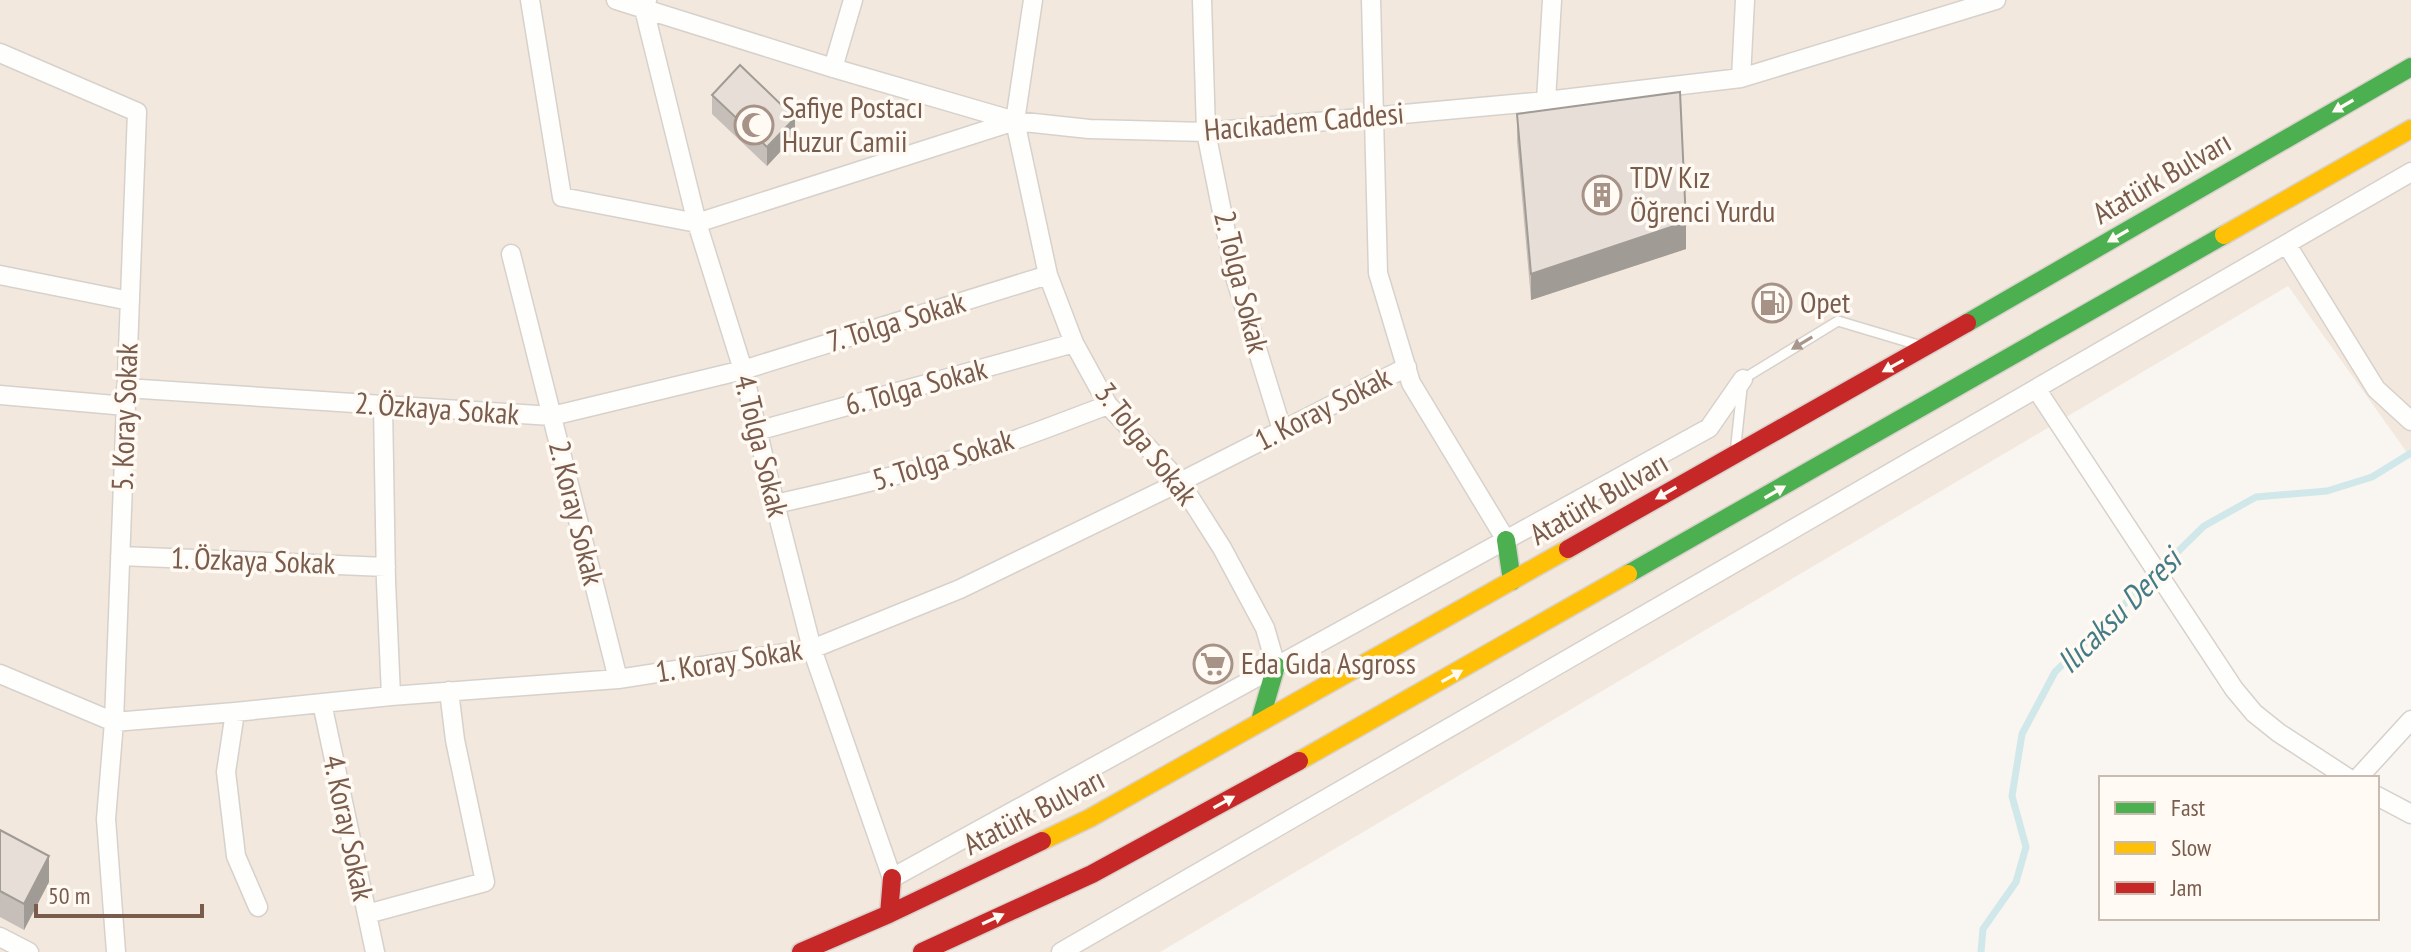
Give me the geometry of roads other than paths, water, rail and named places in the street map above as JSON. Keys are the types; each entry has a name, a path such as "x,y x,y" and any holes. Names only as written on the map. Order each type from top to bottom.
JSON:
{"highway":[{"name":"Atatürk Bulvarı","path":"801,952 889,914 1090,818 1926,347 2411,67"},
{"path":"922,952 1092,874 1324,747 2411,129"},
{"path":"1506,540 1512,581"},
{"path":"1260,721 1276,666"},
{"path":"889,914 892,878"}],"street":[{"path":"530,0 562,197 697,223 1015,121 1033,0"},
{"name":"Hacıkadem Caddesi","path":"616,0 646,5 833,68 1015,121 1089,129 1206,132 1546,101 1741,78 1996,0"},
{"path":"833,68 853,0"},
{"name":"2. Tolga Sokak","path":"1202,0 1206,132 1235,277 1282,430"},
{"path":"1371,0 1378,273 1411,383 1506,540"},
{"path":"1546,101 1552,0"},
{"path":"1741,78 1745,0"},
{"name":"4. Tolga Sokak","path":"646,5 697,223 743,370 812,649 892,878"},
{"name":"5. Koray Sokak","path":"0,53 137,112 114,722 106,819 116,952"},
{"name":"3. Tolga Sokak","path":"1015,121 1048,275 1074,343 1108,405 1180,482 1222,548 1265,628 1276,666"},
{"path":"1061,952 2411,172"},
{"path":"2287,245 2376,389 2411,421"},
{"name":"2. Koray Sokak","path":"511,254 618,679"},
{"path":"0,275 130,301"},
{"name":"7. Tolga Sokak","path":"743,370 1048,275"},
{"name":"6. Tolga Sokak","path":"757,431 1074,343"},
{"name":"1. Koray Sokak","path":"0,674 114,722 449,691 618,679 812,649 960,589 1407,367"},
{"name":"2. Özkaya Sokak","path":"0,395 383,405 552,416 743,370"},
{"path":"892,878 1709,428 1743,379"},
{"path":"2037,390 2234,689 2254,713 2279,733 2345,776"},
{"path":"383,405 391,696"},
{"name":"5. Tolga Sokak","path":"775,504 868,484 940,464 1108,405"},
{"name":"1. Özkaya Sokak","path":"120,556 386,567"},
{"path":"367,914 485,882 455,740 449,691"},
{"name":"4. Koray Sokak","path":"322,703 375,952"},
{"path":"235,712 226,772 236,856 258,907"},
{"path":"2360,776 2411,720"},
{"path":"2379,797 2411,814"},
{"path":"0,937 29,952"}],"lane":[{"path":"1734,454 1743,379 1838,321 1926,347"}],"waterway":[{"name":"Ilıcaksu Deresi","path":"1981,952 1983,929 2016,882 2026,847 2012,796 2022,734 2055,672 2204,526 2256,497 2327,491 2372,477 2411,453"}],"place":[{"name":"Safiye Postacı Huzur Camii","path":"754,125"},
{"name":"TDV Kız Öğrenci Yurdu","path":"1602,195"},
{"name":"Opet","path":"1772,303"},
{"name":"Eda Gıda Asgross","path":"1213,664"}]}
